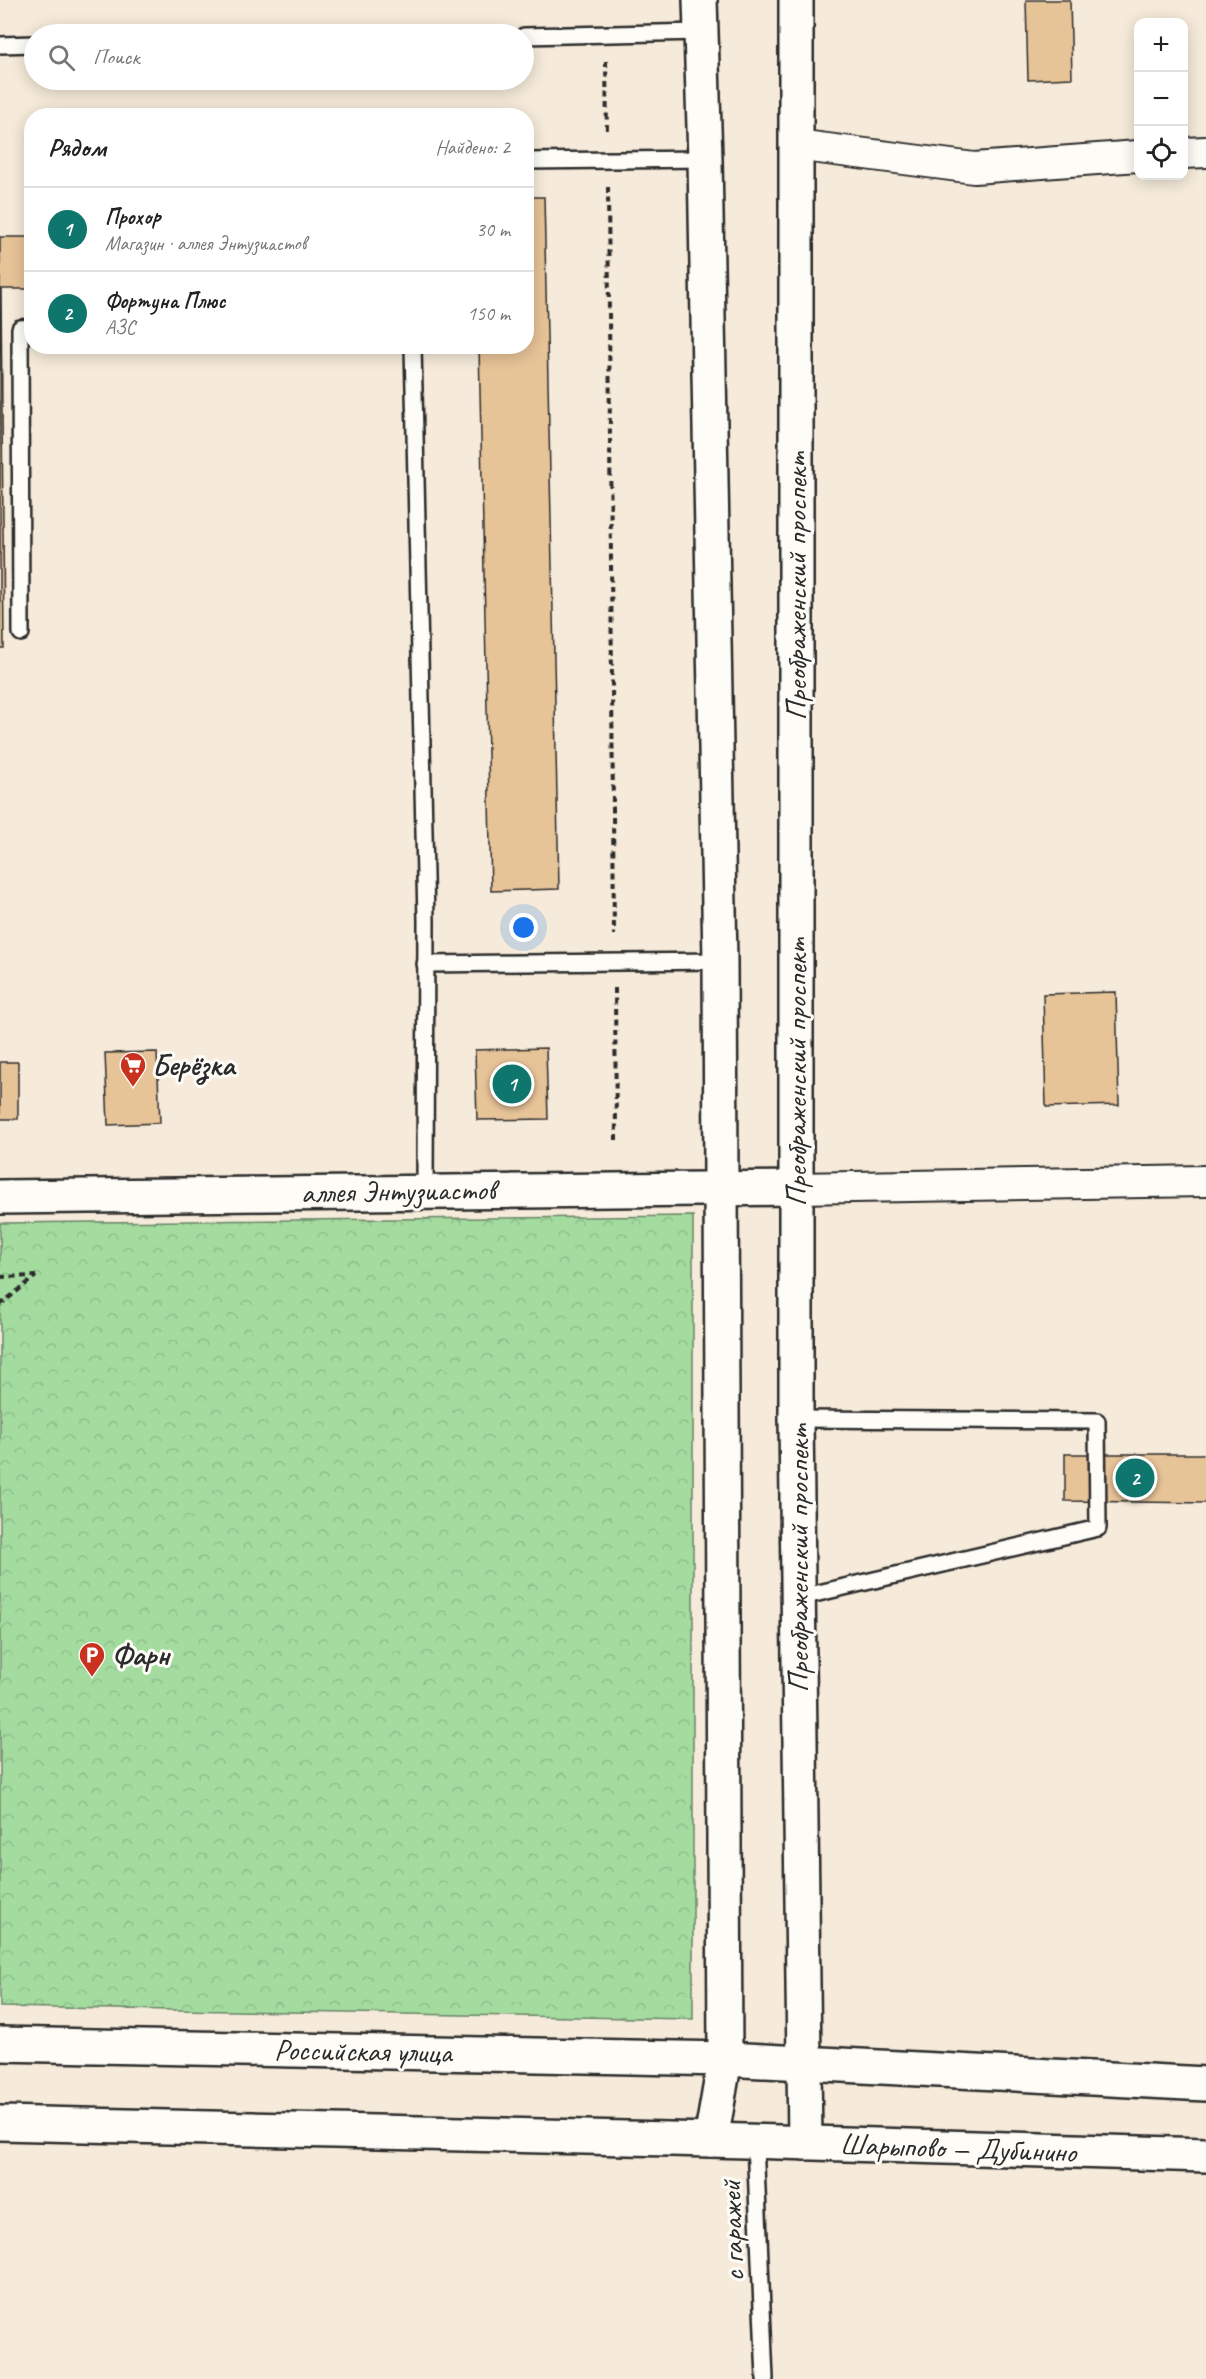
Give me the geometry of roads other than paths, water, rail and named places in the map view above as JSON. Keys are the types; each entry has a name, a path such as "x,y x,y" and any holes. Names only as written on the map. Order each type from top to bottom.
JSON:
{"street":[{"path":"0,2123 711,2140 725,2059 722,1188 720,961 700,0"},
{"name":"Преображенский проспект","path":"796,0 796,1419 805,2143"},
{"path":"796,145 974,168 1134,156"},
{"path":"1188,153 1206,152"},
{"path":"796,1188 1206,1181"},
{"name":"аллея Энтузиастов","path":"0,1197 796,1188"},
{"name":"Российская улица","path":"0,2044 725,2059"},
{"path":"725,2059 804,2061 1206,2084"},
{"name":"Шарыпово — Дубинино","path":"711,2140 1206,2155"}],"lane":[{"path":"534,36 700,33"},
{"path":"0,45 24,44"},
{"path":"534,161 705,159"},
{"path":"21,633 20,328 24,328"},
{"path":"413,354 425,964 425,1191"},
{"path":"425,964 720,961"},
{"path":"796,1419 1097,1421 1098,1528 797,1598"},
{"name":"с гаражей","path":"755,2142 765,2379"}],"place":[{"name":"Прохор","path":"512,1084"},
{"name":"Берёзка","path":"133,1088"},
{"name":"Фортуна Плюс","path":"1135,1478"},
{"name":"Фарн","path":"92,1678"}]}
